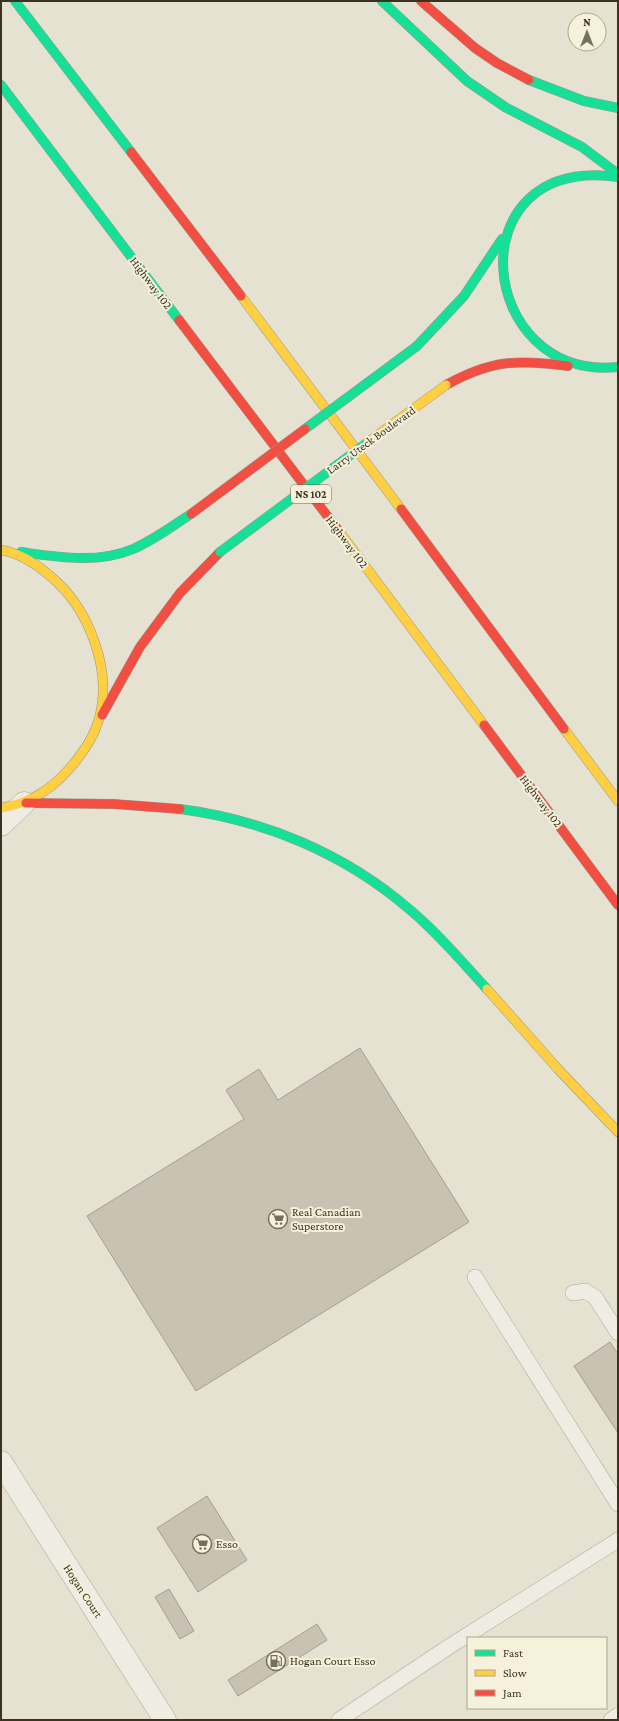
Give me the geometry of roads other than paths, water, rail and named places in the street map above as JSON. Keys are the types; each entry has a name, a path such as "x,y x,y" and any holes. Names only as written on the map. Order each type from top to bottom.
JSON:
{"main road":[{"path":"15,1 306,381 618,801"},
{"path":"382,1 467,81 505,107 582,147 618,174"},
{"path":"421,1 483,54 508,68 546,88 572,97 618,108"},
{"name":"Highway 102","path":"1,85 257,422 618,905"},
{"path":"4,550 57,557 83,558 125,552 145,542 191,514 417,346 464,296 510,226 520,207 536,192 554,181 576,176 602,174 618,177"},
{"path":"510,226 502,252 502,268 504,286 518,321 533,338 558,358 578,365 601,369 618,367"},
{"name":"Larry Uteck Boulevard","path":"98,721 140,647 180,593 220,552 446,385 464,374 478,368 510,362 601,369"},
{"path":"4,550 30,561 51,575 68,593 83,612 98,653 102,674 102,697 98,721 91,738 78,759 62,778 44,792 25,803"},
{"path":"1,808 25,803 149,805 203,812 254,824 294,839 333,857 376,883 409,908 443,940 576,1090 618,1132"}],"street":[{"path":"1,825 25,803"},
{"name":"Hogan Court","path":"1,1462 165,1720"}],"lane":[{"path":"475,1277 618,1504"},
{"path":"573,1293 585,1291 595,1297 618,1334"},
{"path":"340,1720 450,1646 618,1540"},
{"path":"611,1720 618,1715"}],"place":[{"name":"Real Canadian Superstore","path":"278,1219"},
{"name":"Esso","path":"202,1544"},
{"name":"Hogan Court Esso","path":"276,1661"}]}
